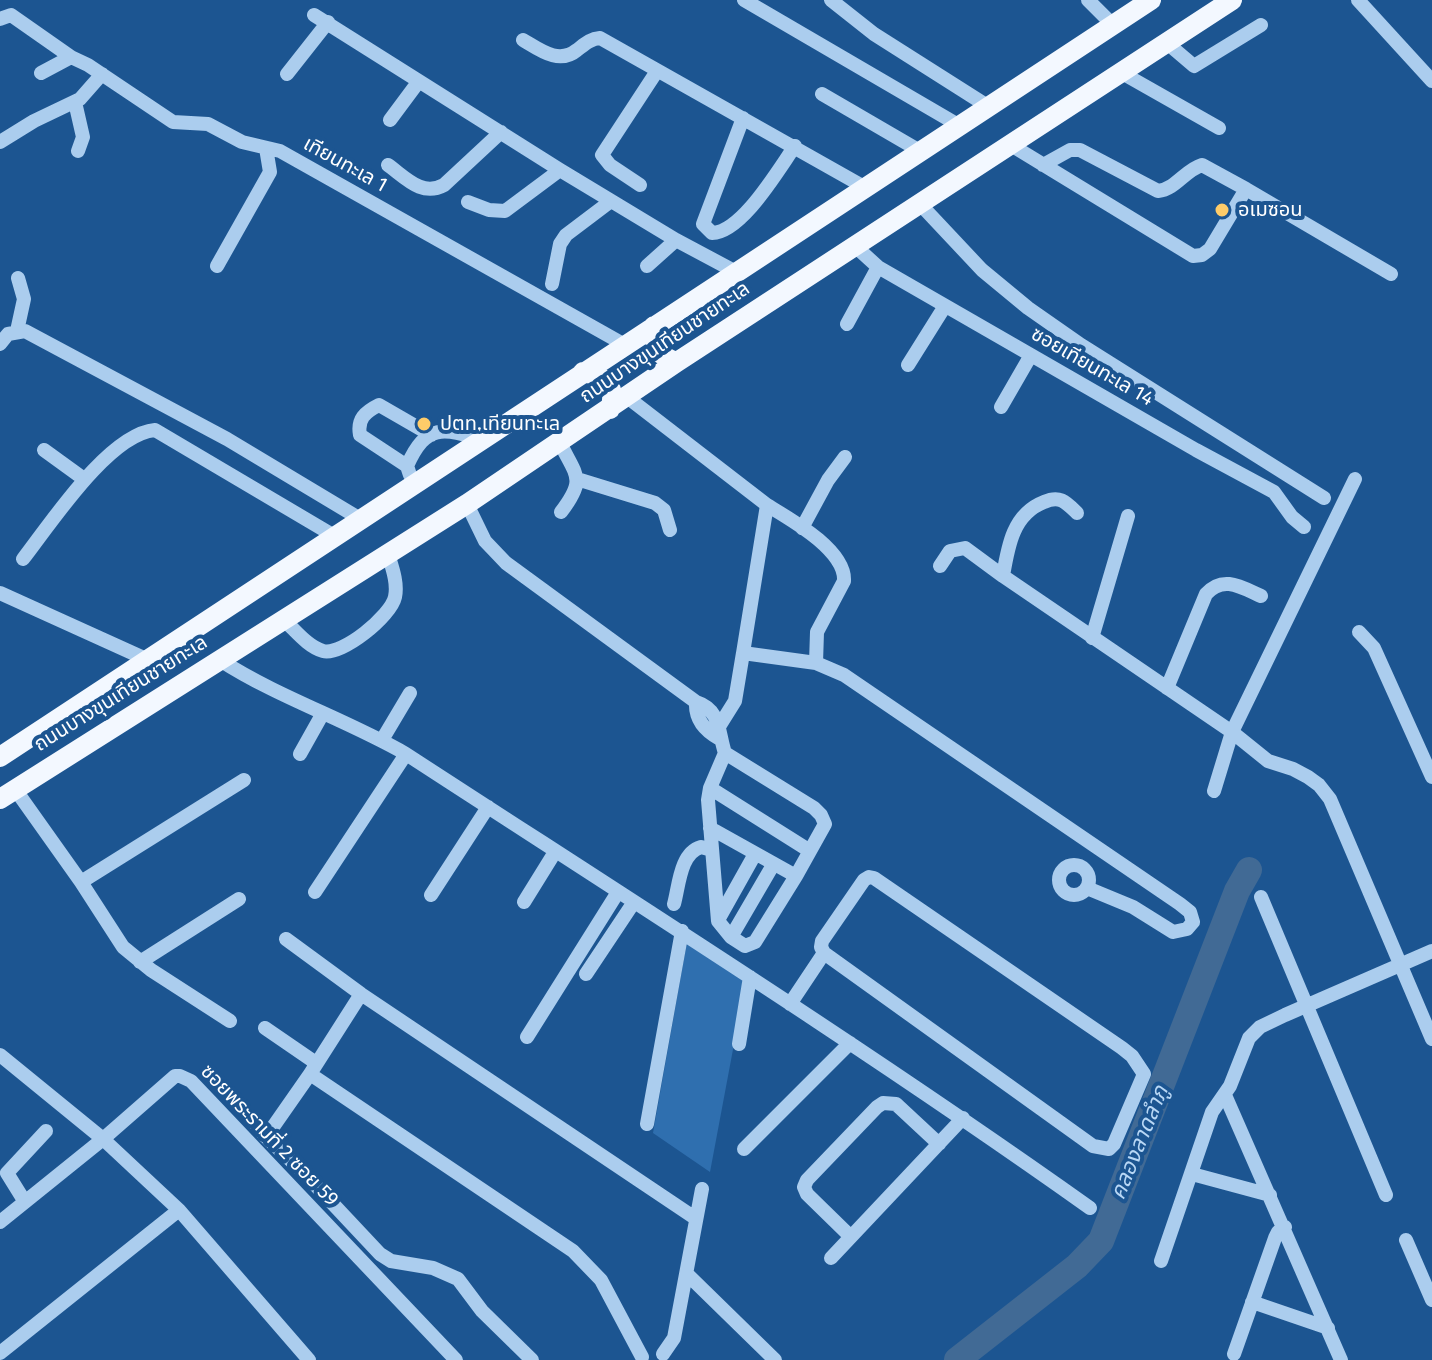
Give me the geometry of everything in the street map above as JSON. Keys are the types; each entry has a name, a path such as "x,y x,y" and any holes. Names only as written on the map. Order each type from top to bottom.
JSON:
{"main road":[{"name":"ถนนบางขุนเทียนชายทะเล","path":"8,794 467,504 677,362 1232,0"},
{"name":"ถนนบางขุนเทียนชายทะเล","path":"0,757 1113,25 1139,3"},
{"path":"654,326 659,353 677,362"},
{"path":"583,372 597,374 612,389 618,403"}],"street":[{"path":"744,0 960,126"},
{"path":"831,0 874,34 989,107"},
{"path":"1088,0 1113,25"},
{"path":"1358,0 1432,81"},
{"name":"เทียนทะเล 1","path":"0,19 11,15 173,122 208,124 242,142 280,151 625,345"},
{"path":"287,74 321,18 560,170 736,272"},
{"path":"1167,43 1194,66 1261,25"},
{"path":"523,40 562,57 570,56 592,38 600,38 866,188"},
{"path":"41,73 71,57"},
{"path":"640,185 610,165 602,155 657,71"},
{"path":"1122,73 1219,128"},
{"path":"0,142 34,121 75,102 102,74"},
{"path":"390,120 419,81"},
{"path":"822,94 920,151"},
{"path":"75,102 83,137 78,151"},
{"path":"743,118 703,224 712,233 729,228 743,216 795,146"},
{"path":"388,165 420,188 434,190 444,185 501,132"},
{"path":"1011,145 1193,256 1202,255 1210,249 1246,189"},
{"path":"217,266 270,172 266,148"},
{"path":"1043,165 1070,150 1080,150 1158,191 1167,190 1202,165 1391,274"},
{"path":"468,202 489,210 505,211 560,170"},
{"path":"552,284 560,244 566,235 611,201"},
{"path":"920,204 982,270 1028,308 1081,345 1324,498"},
{"path":"647,266 676,240"},
{"name":"ซอยเทียนทะเล 14","path":"855,246 878,267 1274,492 1292,517 1304,527"},
{"path":"847,324 878,267"},
{"path":"17,331 24,299 18,278"},
{"path":"908,365 945,306"},
{"path":"0,344 8,334 25,331 227,439 362,520"},
{"path":"1001,407 1031,355"},
{"path":"618,403 802,528 821,542 839,562 844,581 817,632 816,663"},
{"path":"415,486 407,466 360,435 360,420 367,410 379,405 431,435"},
{"path":"407,466 420,444 431,435 448,429 483,440"},
{"path":"23,559 84,479 129,439 143,431 155,430 336,537"},
{"path":"560,443 577,479 574,495 561,512"},
{"path":"44,450 84,479"},
{"path":"802,528 828,480 845,457"},
{"path":"577,479 655,503 664,510 670,530"},
{"path":"1214,791 1232,732 1355,479"},
{"path":"1003,576 1017,522 1024,513 1053,498 1062,499 1077,513"},
{"path":"467,504 485,541 506,563 696,702 706,705 722,739 821,815 825,824 796,876 755,942 745,946 731,937 718,921 710,828 710,788 722,739 735,701 767,505"},
{"path":"1092,638 1128,516"},
{"path":"940,566 945,554 956,548 965,548 1232,732 1268,761 1293,769 1319,785 1330,799 1432,1039"},
{"path":"284,620 312,646 323,651 334,652 344,647 379,621 390,608 395,597 395,581 388,554"},
{"path":"1167,688 1206,594 1212,587 1224,582 1261,596"},
{"path":"0,593 148,660"},
{"path":"1359,632 1374,648 1432,777"},
{"path":"743,653 816,663 844,675 1180,904 1190,912 1193,922 1187,929 1173,932 1133,907 1087,888"},
{"path":"220,660 260,685 382,740 406,754 682,931 963,1118 1090,1208"},
{"path":"382,740 410,693"},
{"path":"300,754 323,713"},
{"path":"315,892 406,754"},
{"path":"81,882 244,780"},
{"path":"710,788 810,851"},
{"path":"8,794 81,882 123,947 140,962 230,1021"},
{"path":"431,895 488,807"},
{"path":"710,828 796,876"},
{"path":"674,904 685,861 691,852 701,847 712,850"},
{"path":"524,902 555,852"},
{"path":"718,921 755,854"},
{"path":"731,937 773,865"},
{"path":"714,878 734,890"},
{"path":"874,878 1132,1056 1144,1074 1114,1144 1109,1149 1093,1146 824,953 822,941 864,880 874,878"},
{"path":"527,1037 618,892"},
{"path":"1261,897 1386,1195"},
{"path":"140,962 239,899"},
{"path":"586,974 634,902"},
{"path":"647,1124 682,931"},
{"path":"286,939 361,994 604,1154 695,1218"},
{"path":"1161,1261 1212,1112 1225,1095 1249,1038 1305,1006 1432,951"},
{"path":"790,1004 824,953"},
{"path":"739,1044 750,977"},
{"path":"266,1137 361,994"},
{"path":"265,1028 313,1068 573,1251 601,1280 640,1358 646,1351 652,1350 665,1357 674,1338 702,1189"},
{"path":"744,1149 850,1043"},
{"path":"0,1055 103,1139 179,1210 309,1360"},
{"name":"ซอยพระรามที่ 2 ซอย 59","path":"0,1222 175,1076 186,1078 456,1360"},
{"path":"1225,1095 1341,1360"},
{"path":"850,1236 807,1194 804,1187 807,1180 877,1107 883,1103 896,1104 939,1144"},
{"path":"251,1117 266,1137 380,1254 391,1261 433,1268 458,1279 482,1311 532,1360"},
{"path":"831,1258 963,1118"},
{"path":"25,1202 7,1173 46,1131"},
{"path":"1192,1174 1270,1195"},
{"path":"0,1353 179,1210"},
{"path":"1234,1354 1275,1238 1285,1227"},
{"path":"1406,1240 1432,1300"},
{"path":"688,1275 775,1360"},
{"path":"1252,1302 1328,1328"}],"shaded area":[{"path":"687,942 746,980 710,1172 653,1133"}],"waterway":[{"name":"คลองลาดลำภู","path":"957,1360 1077,1266 1101,1241 1237,891 1249,870"}],"place":[{"name":"อเมซอน","path":"1222,210"},
{"name":"ปตท.เทียนทะเล","path":"424,424"}]}
